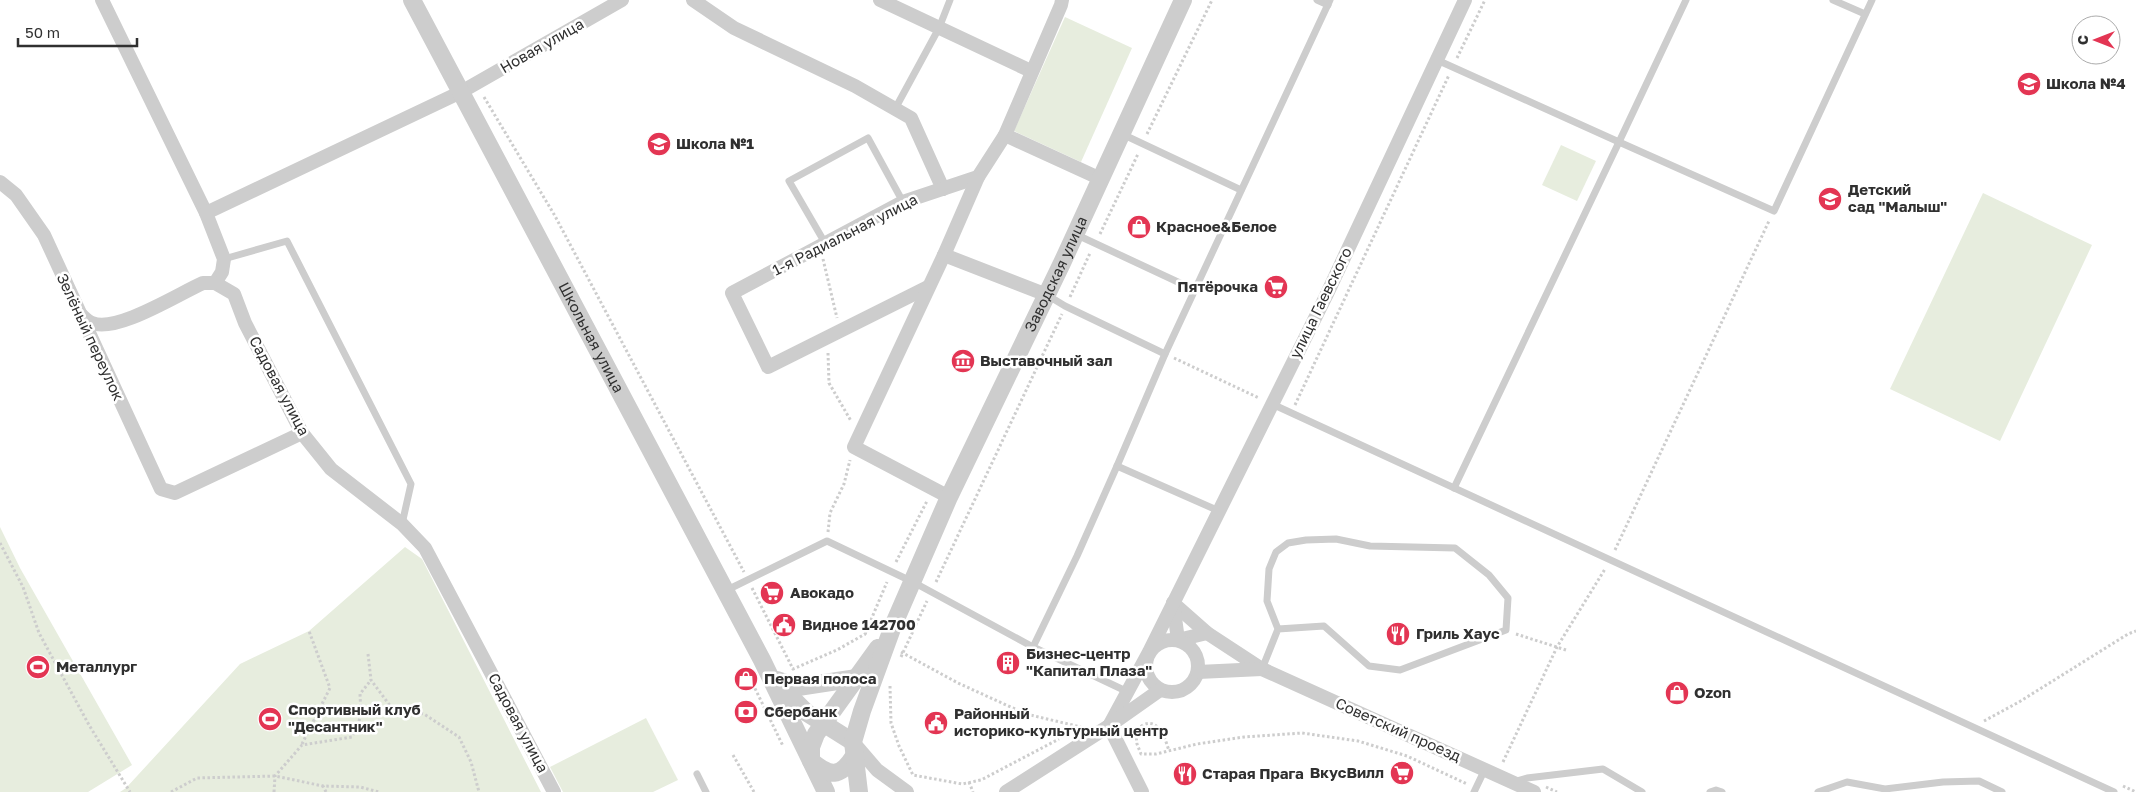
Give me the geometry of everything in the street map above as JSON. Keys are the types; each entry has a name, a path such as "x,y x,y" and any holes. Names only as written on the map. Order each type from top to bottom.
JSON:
{"street":[{"path":"79,313 92,323 109,325 135,317 202,283 215,283 222,272 224,259 206,213 102,0"},
{"name":"Школьная улица","path":"412,0 469,88 770,676"},
{"name":"Новая улица","path":"206,213 469,88 622,0"},
{"path":"693,0 734,28 855,86 911,118 943,189"},
{"path":"880,0 1031,71"},
{"path":"949,497 856,442 944,255 978,177 1005,135 1062,0"},
{"name":"Заводская улица","path":"887,639 949,497 1076,234 1183,0"},
{"name":"улица Гаевского","path":"1108,729 1149,652 1326,296 1465,0"},
{"path":"1005,135 1101,179"},
{"name":"1-я Радиальная улица","path":"827,338 768,367 732,292 903,202 978,177"},
{"name":"Зелёный переулок","path":"0,182 16,195 44,235 161,489 175,492 302,433"},
{"path":"944,255 1047,295"},
{"name":"Садовая улица","path":"215,283 234,294 245,323 302,433 331,469 402,524 425,548 554,792"},
{"path":"827,338 928,287"},
{"path":"1173,604 1178,640"},
{"name":"Советский проезд","path":"1173,604 1207,633 1262,669 1534,792"},
{"path":"1178,640 1193,649 1198,659 1198,672 1194,681 1185,689 1175,692 1160,690 1150,680 1146,662 1149,652 1158,643 1168,639 1178,640 1207,633"},
{"path":"811,761 811,747 816,734 887,639"},
{"path":"811,761 822,770 833,774 846,769 862,711 887,639"},
{"name":"Советский проезд","path":"1198,672 1262,669"},
{"path":"770,676 798,687 857,678"},
{"path":"770,676 807,713 824,724 877,770 907,792"},
{"path":"770,676 826,792"},
{"name":"улица Гаевского","path":"1006,792 1108,729 1160,690"},
{"path":"1108,729 1142,792"},
{"path":"853,749 859,792"},
{"path":"1028,779 1034,792"}],"lane":[{"path":"895,109 939,28 950,0"},
{"path":"1033,647 1117,466 1165,354 1329,2 1317,0"},
{"path":"1454,488 1686,0"},
{"path":"1833,0 1865,14"},
{"path":"1437,60 1774,211 1872,0"},
{"path":"1122,134 1241,190"},
{"path":"822,245 789,181 868,138 903,202"},
{"path":"1076,234 1195,290"},
{"path":"224,259 287,241 411,484 402,524"},
{"path":"1047,295 1065,306 1165,354"},
{"path":"1272,404 2114,792"},
{"path":"1117,466 1219,511"},
{"path":"1262,669 1278,629 1267,601 1269,569 1276,552 1288,543 1336,539 1370,546 1455,548 1489,575 1508,598 1506,630 1400,670 1369,666 1324,626 1278,629"},
{"path":"725,591 827,541 913,582 1033,647 1128,692"},
{"path":"1475,790 1485,769"},
{"path":"1513,782 1527,778 1603,769 1642,792"},
{"path":"697,774 706,792"},
{"path":"1818,792 1847,782 1885,788 1943,782 1979,781 2002,792"},
{"path":"1710,792 1716,790 1722,792"}],"path":[{"path":"899,659 1142,143 1212,0"},
{"path":"1294,405 1485,0"},
{"path":"469,88 555,216 748,580 793,669 837,650 865,634 887,639 903,653 958,683 1026,714 1082,727 1108,729 1136,735"},
{"path":"1502,765 1557,647 1611,560 1774,211"},
{"path":"822,245 840,331"},
{"path":"827,338 830,383 856,442 844,484 830,512 827,541"},
{"path":"1165,354 1272,404"},
{"path":"0,543 23,587 39,633 89,726 130,792"},
{"path":"1506,630 1566,650"},
{"path":"1972,727 2019,702 2136,630"},
{"path":"274,792 275,776 302,745 330,688 308,631"},
{"path":"368,654 371,680 391,707 424,714 459,737 470,762 479,792"},
{"path":"891,679 892,723 899,746 914,775 962,784 981,780 1065,736"},
{"path":"302,745 352,737 361,716 360,694 371,680"},
{"path":"1169,751 1162,733 1156,726 1147,724 1141,726 1136,735 1141,754 1156,754 1244,737 1302,732 1358,741 1407,756 1475,790"},
{"path":"1073,732 1082,727"},
{"path":"734,755 754,792"},
{"path":"171,792 197,778 275,776 323,786 360,787 380,792"},
{"path":"969,782 973,792"},
{"path":"323,786 326,792"}],"green space":[{"path":"1065,17 1132,48 1081,162 1014,131"},
{"path":"1561,145 1596,161 1577,201 1542,185"},
{"path":"1983,193 2092,245 2000,441 1890,389"},
{"name":"Металлург","path":"0,527 20,568 132,765 88,792 0,792"},
{"path":"405,547 422,559 541,792 120,792 126,788 240,664 309,631"},
{"path":"646,718 678,780 653,792 563,792 550,767"}],"place":[{"name":"Школа №4","path":"2029,84"},
{"name":"Школа №1","path":"659,144"},
{"name":"Детский сад \"Малыш\"","path":"1830,199"},
{"name":"Красное&Белое","path":"1139,227"},
{"name":"Пятёрочка","path":"1276,287"},
{"name":"Выставочный зал","path":"963,361"},
{"name":"Авокадо","path":"772,593"},
{"name":"Видное 142700","path":"784,625"},
{"name":"Гриль Хаус","path":"1398,634"},
{"name":"Бизнес-центр \"Капитал Плаза\"","path":"1008,663"},
{"name":"Металлург","path":"38,667"},
{"name":"Первая полоса","path":"746,679"},
{"name":"Ozon","path":"1677,693"},
{"name":"Сбербанк","path":"746,712"},
{"name":"Спортивный клуб \"Десантник\"","path":"270,719"},
{"name":"Районный историко-культурный центр","path":"936,723"},
{"name":"ВкусВилл","path":"1402,773"},
{"name":"Старая Прага","path":"1185,774"}]}
